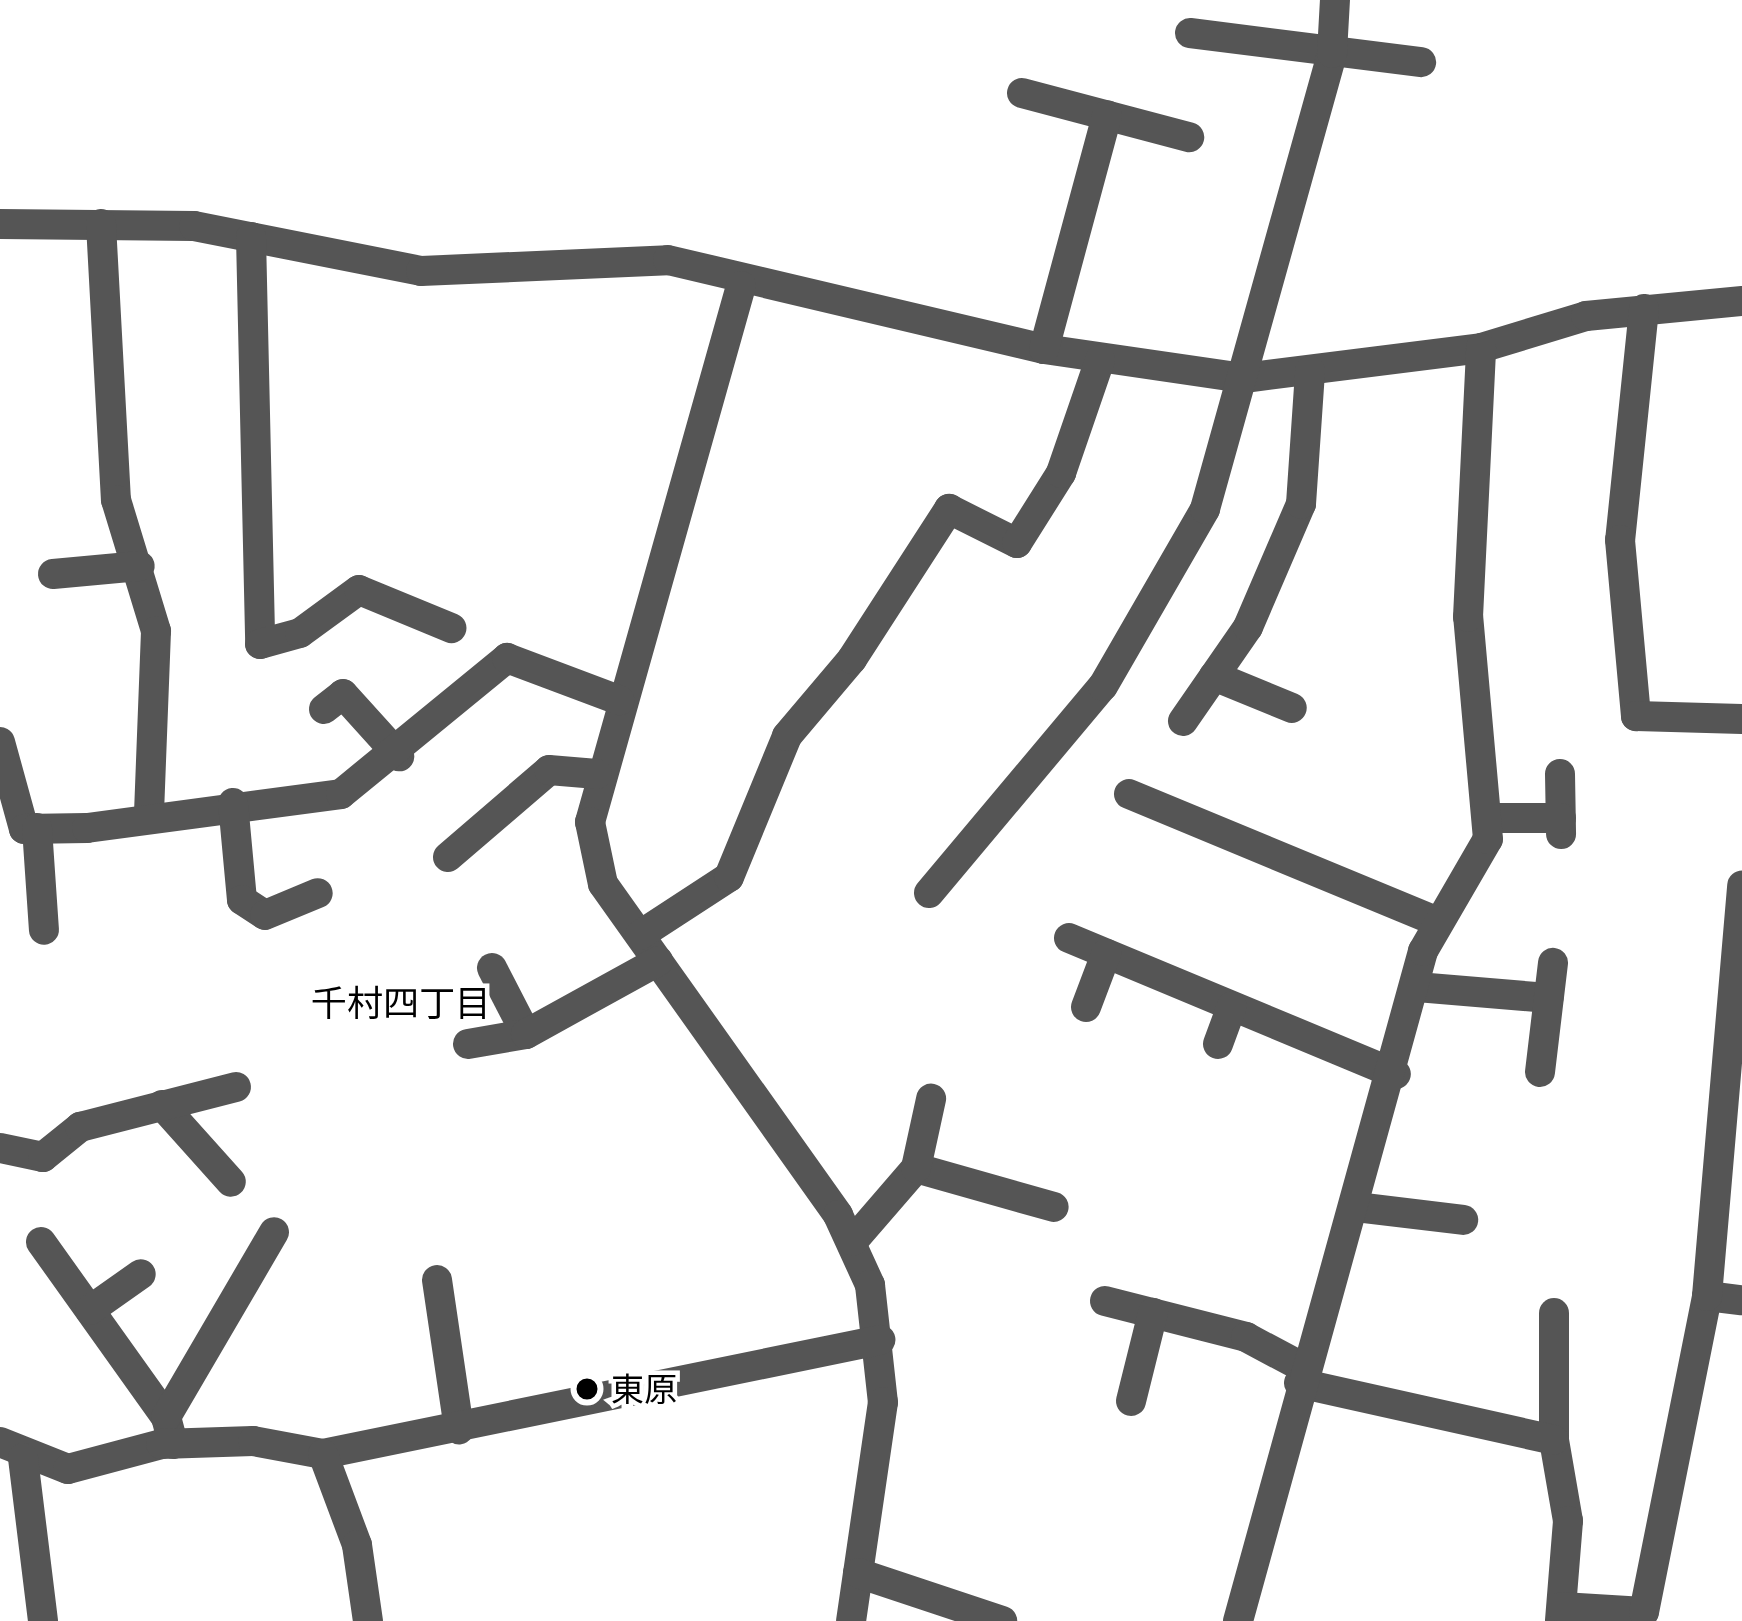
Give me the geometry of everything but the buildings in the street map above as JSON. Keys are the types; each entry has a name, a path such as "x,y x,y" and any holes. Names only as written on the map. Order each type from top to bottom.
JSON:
{"street":[{"path":"929,893 1044,766 1160,593 1205,509 1332,53 1335,0"},
{"path":"1190,33 1421,62"},
{"path":"1022,93 1189,137"},
{"path":"1044,350 1107,115"},
{"path":"0,224 101,224 251,237 421,271 668,260 741,286 1044,350 1244,378 1481,348 1645,309 1742,301"},
{"path":"101,224 116,500 140,566 156,631 149,816"},
{"path":"251,237 265,384 260,644 300,633 359,590 451,628"},
{"path":"741,286 597,774 594,854 658,962 853,1241 880,1340 883,1402 850,1621"},
{"path":"1645,309 1620,540 1636,716 1742,719"},
{"path":"1238,1621 1302,1376 1396,1074 1435,921 1488,839 1468,598 1481,348"},
{"path":"640,934 729,877 787,736 852,659 949,509 1017,544 1061,473 1100,360"},
{"path":"1183,721 1248,627 1300,504 1310,371"},
{"path":"53,574 140,566"},
{"path":"0,742 24,829 341,794 399,756 508,658 619,700"},
{"path":"1214,676 1292,708"},
{"path":"324,709 343,694 399,756"},
{"path":"448,857 477,811 549,770 597,774"},
{"path":"1487,818 1561,826 1560,774"},
{"path":"1130,794 1435,921"},
{"path":"233,803 242,900 265,916 303,909"},
{"path":"37,828 44,930"},
{"path":"1554,1313 1554,1440 1568,1521 1561,1614 1644,1612 1707,1296 1742,885"},
{"path":"1069,938 1396,1074"},
{"path":"1086,1007 1106,954"},
{"path":"468,1045 526,1034 658,962"},
{"path":"1540,1072 1553,963"},
{"path":"492,968 526,1034"},
{"path":"1418,987 1549,998"},
{"path":"1218,1044 1232,1006"},
{"path":"0,1148 43,1157 80,1127 236,1087"},
{"path":"853,1241 916,1168 931,1099"},
{"path":"162,1105 231,1182"},
{"path":"916,1168 1054,1207"},
{"path":"1356,1207 1462,1220"},
{"path":"170,1430 274,1232"},
{"path":"41,1242 170,1430"},
{"path":"90,1310 141,1274"},
{"path":"437,1280 458,1429"},
{"path":"1707,1296 1742,1300"},
{"path":"1105,1301 1246,1336 1302,1376 1554,1440"},
{"path":"1131,1401 1153,1313"},
{"path":"43,1621 11,1450 68,1469 170,1430 323,1454 880,1340"},
{"path":"323,1454 357,1545 368,1621"},
{"path":"858,1573 1002,1621"}],"place":[{"name":"東原","path":"587,1389"}],"district":[{"name":"千村四丁目","path":"401,1003"}]}
